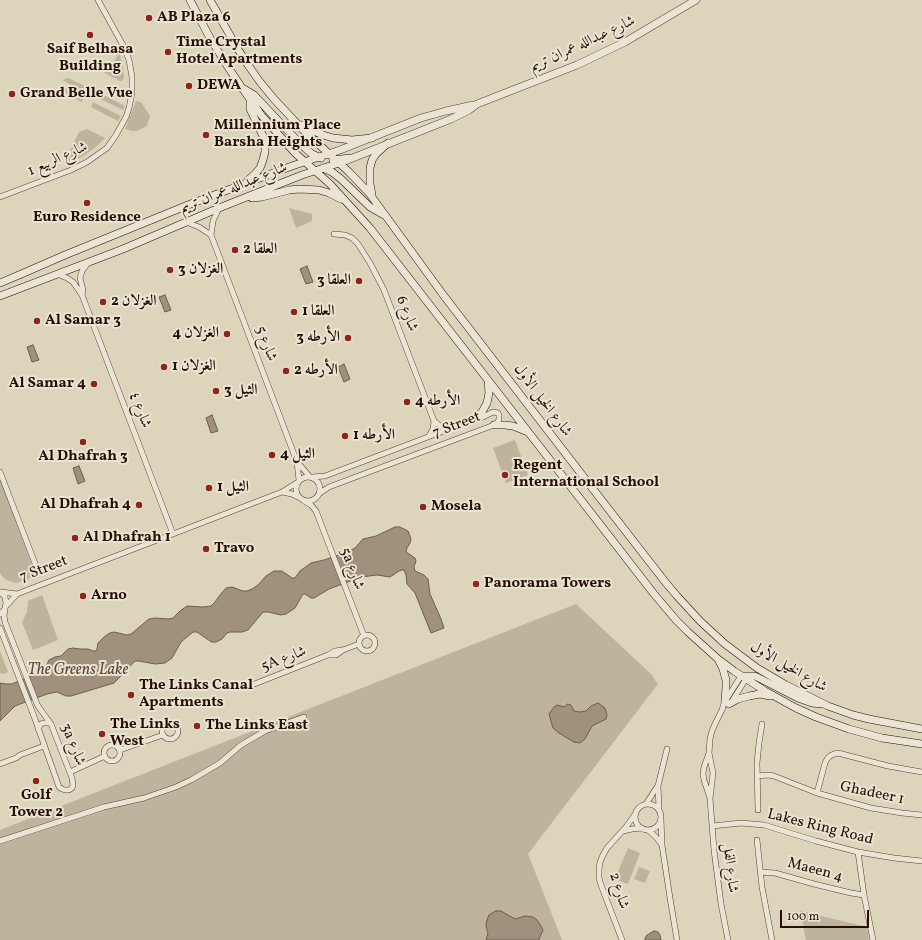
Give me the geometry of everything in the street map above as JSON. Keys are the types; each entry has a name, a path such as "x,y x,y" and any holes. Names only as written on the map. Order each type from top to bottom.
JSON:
{"main road":[{"name":"شارع الخيل الأول","path":"190,0 210,38 242,88 272,128 305,163 330,184 370,228 665,607 688,632 719,660 777,698 796,708 849,729 882,738 922,744"},
{"name":"شارع الخيل الأول","path":"210,0 248,65 274,99 294,121 363,186 374,199 384,215 449,302 666,583 700,621 725,644 762,671 823,704 869,719 922,729"},
{"name":"شارع عبدالله عمران تريم","path":"0,283 65,255 243,184 292,166 305,163 434,114 477,104 561,72 593,58 641,33 696,0"},
{"path":"242,88 254,95 279,123 306,149 319,157 337,161"},
{"path":"243,184 260,168 265,152 263,136 250,108 250,100"},
{"name":"شارع عبدالله عمران تريم","path":"0,296 130,246 219,208 324,168 337,161 350,158 451,119 477,104"},
{"path":"294,121 322,135 333,138 352,140 372,138"},
{"path":"374,199 370,184 370,168 376,154 388,143"},
{"path":"305,163 315,165 332,172 342,180 365,204 384,215"},
{"path":"330,184 328,177 331,175 342,180"},
{"path":"246,198 262,197 299,188 329,193 346,202"},
{"path":"474,419 482,412 487,403 489,387 486,377"},
{"path":"494,425 513,426 530,434"},
{"path":"743,657 748,666 745,677 758,678 807,702 823,704"},
{"path":"719,660 727,662 742,672 746,670 748,666"},
{"path":"719,660 726,680 727,703 743,697 754,695 766,695 777,698"}],"street":[{"name":"شارع الربيع 1","path":"0,197 71,170 87,162 107,148 123,123 131,98 131,68 127,53 98,0"},
{"path":"186,222 211,235 213,221 219,208"},
{"name":"شارع 6","path":"334,234 349,236 356,241 375,272 384,290 434,421"},
{"name":"شارع 5","path":"211,235 297,462 299,481"},
{"name":"شارع ٤","path":"82,295 80,275 88,262"},
{"name":"شارع ٤","path":"57,274 72,282 82,295 173,534"},
{"name":"7 Street","path":"311,477 325,476 495,412 500,417 498,422 494,425 329,486 319,494"},
{"path":"434,421 447,430"},
{"path":"430,436 434,421"},
{"name":"شارع 5","path":"297,462 311,477"},
{"path":"0,472 36,566"},
{"path":"282,492 292,494 302,500 314,500 319,494 320,489 318,482 311,477 304,478 299,481 296,489 298,496 302,500"},
{"name":"7 Street","path":"17,594 282,492 299,481"},
{"name":"5a شارع","path":"316,511 319,494"},
{"name":"5a شارع","path":"302,500 311,505 316,511 364,636"},
{"path":"0,592 17,594"},
{"name":"3a شارع","path":"0,592 5,597 5,622 37,704 51,724 74,781 72,788 69,790 59,787 0,628"},
{"path":"0,614 17,594"},
{"path":"369,635 375,644 374,647 366,651 361,649 359,644 360,639 369,635"},
{"name":"5A شارع","path":"250,687 335,651 343,650 359,644"},
{"name":"شارع الفل","path":"710,798 703,774 709,753 712,731 722,710 745,677"},
{"path":"0,841 104,807 144,798 176,787 220,763 241,745 265,731 304,717"},
{"path":"38,729 43,723 51,724"},
{"path":"758,810 758,753 762,724"},
{"path":"120,750 163,735"},
{"path":"110,746 115,746 120,750 119,758 115,761 110,761 106,758 104,753 110,746"},
{"path":"0,764 20,755 45,748"},
{"name":"شارع 2","path":"667,749 658,786 659,808 661,815 662,845 668,890 677,940"},
{"name":"شارع الفل","path":"709,753 713,773 710,798 712,826 717,873 728,940"},
{"name":"Ghadeer 1","path":"817,793 827,759 838,753 888,766 922,772"},
{"path":"70,771 105,756"},
{"name":"Ghadeer 1","path":"757,776 774,776 817,793 871,808 922,815"},
{"name":"شارع 2","path":"622,940 599,878 600,862 607,848 629,823 641,805 646,804 658,786"},
{"path":"646,804 655,805 659,808"},
{"path":"636,813 635,818 639,826 656,837 662,845"},
{"path":"622,831 632,829 652,829 657,827 661,819"},
{"name":"Lakes Ring Road","path":"712,826 741,823 764,825 858,852 922,862"},
{"path":"756,840 762,887 772,940"},
{"name":"Maeen 4","path":"858,852 864,895 873,940"},
{"name":"Maeen 4","path":"760,872 775,873 814,884 864,895"}],"shaded area":[{"path":"119,52 124,78 122,81 103,72 104,70 111,68"},
{"path":"68,78 89,88 87,93 62,80"},
{"path":"59,85 84,97 82,102 61,91"},
{"path":"98,92 125,106 123,110 96,97"},
{"path":"136,101 141,102 150,116 147,126 137,131 132,131 125,129"},
{"path":"93,102 121,116 118,121 91,107"},
{"path":"87,129 105,138 85,155 78,159 64,163 79,132"},
{"path":"289,208 312,214 312,221 296,228"},
{"path":"515,440 528,475 506,483 493,448"},
{"path":"0,479 36,576 16,583 6,580 0,572"},
{"path":"42,595 58,640 33,650 22,622 27,612 28,601"},
{"path":"576,604 651,674 658,684 528,854 562,940 0,940 0,830"},
{"path":"0,651 8,672 3,674 0,673"},
{"path":"628,848 640,853 628,884 615,879"},
{"path":"639,867 650,871 645,883 634,879"},
{"path":"800,911 867,927 869,940 806,940"}],"water":[{"path":"307,266 313,282 306,284 300,269"},
{"path":"165,295 171,310 165,312 159,297"},
{"path":"33,345 39,360 32,362 27,347"},
{"path":"344,364 350,379 344,382 338,367"},
{"path":"212,415 218,431 211,433 206,418"},
{"path":"79,466 85,481 78,484 73,468"},
{"name":"The Greens Lake","path":"395,527 400,527 408,531 411,539 406,552 415,558 415,571 424,575 428,579 430,594 444,628 431,633 415,593 407,584 404,570 399,571 390,577 377,575 361,577 329,589 314,598 303,594 295,608 286,614 281,615 263,612 248,630 227,633 222,639 216,642 210,641 197,632 193,632 181,642 172,658 165,663 155,664 135,661 114,683 71,696 66,696 57,692 47,694 15,706 0,721 0,683 12,684 40,672 45,669 49,660 61,656 68,649 88,649 96,651 98,643 110,633 131,634 149,619 173,618 187,606 211,606 226,588 232,587 247,591 258,585 266,576 274,571 282,571 292,578 295,578 300,571 311,563 348,552 355,548 363,539 376,536"},
{"path":"598,703 605,708 607,715 606,719 592,726 585,739 580,743 574,742 553,728 549,714 557,705 565,707 567,704 571,705 574,711 579,712 586,711 591,706"},
{"path":"496,911 501,911 515,919 525,916 533,917 537,920 543,930 539,940 486,940 488,934 486,925 487,920 489,915"},
{"path":"654,931 658,932 661,940 645,940 647,935"}],"place":[{"name":"AB Plaza 6","path":"149,18"},
{"name":"Saif Belhasa Building","path":"90,35"},
{"name":"Time Crystal Hotel Apartments","path":"168,52"},
{"name":"DEWA","path":"189,86"},
{"name":"Grand Belle Vue","path":"12,94"},
{"name":"Millennium Place Barsha Heights","path":"206,135"},
{"name":"Euro Residence","path":"87,203"},
{"name":"العلقا 2","path":"235,250"},
{"name":"الغزلان 3","path":"170,270"},
{"name":"العلقا 3","path":"359,281"},
{"name":"الغزلان 2","path":"103,302"},
{"name":"العلقا 1","path":"294,312"},
{"name":"Al Samar 3","path":"37,321"},
{"name":"الغزلان 4","path":"227,334"},
{"name":"الأرطه 3","path":"348,338"},
{"name":"الغزلان 1","path":"164,367"},
{"name":"الأرطه 2","path":"286,371"},
{"name":"Al Samar 4","path":"94,384"},
{"name":"الثيل 3","path":"216,391"},
{"name":"الأرطه 4","path":"407,402"},
{"name":"الأرطه 1","path":"345,436"},
{"name":"Al Dhafrah 3","path":"83,442"},
{"name":"الثيل 4","path":"272,455"},
{"name":"Regent International School","path":"505,475"},
{"name":"الثيل 1","path":"209,488"},
{"name":"Al Dhafrah 4","path":"139,505"},
{"name":"Mosela","path":"423,507"},
{"name":"Al Dhafrah 1","path":"75,538"},
{"name":"Travo","path":"206,549"},
{"name":"Panorama Towers","path":"476,584"},
{"name":"Arno","path":"83,596"},
{"name":"The Links Canal Apartments","path":"131,695"},
{"name":"The Links East","path":"197,726"},
{"name":"The Links West","path":"102,734"},
{"name":"Golf Tower 2","path":"36,781"}]}
